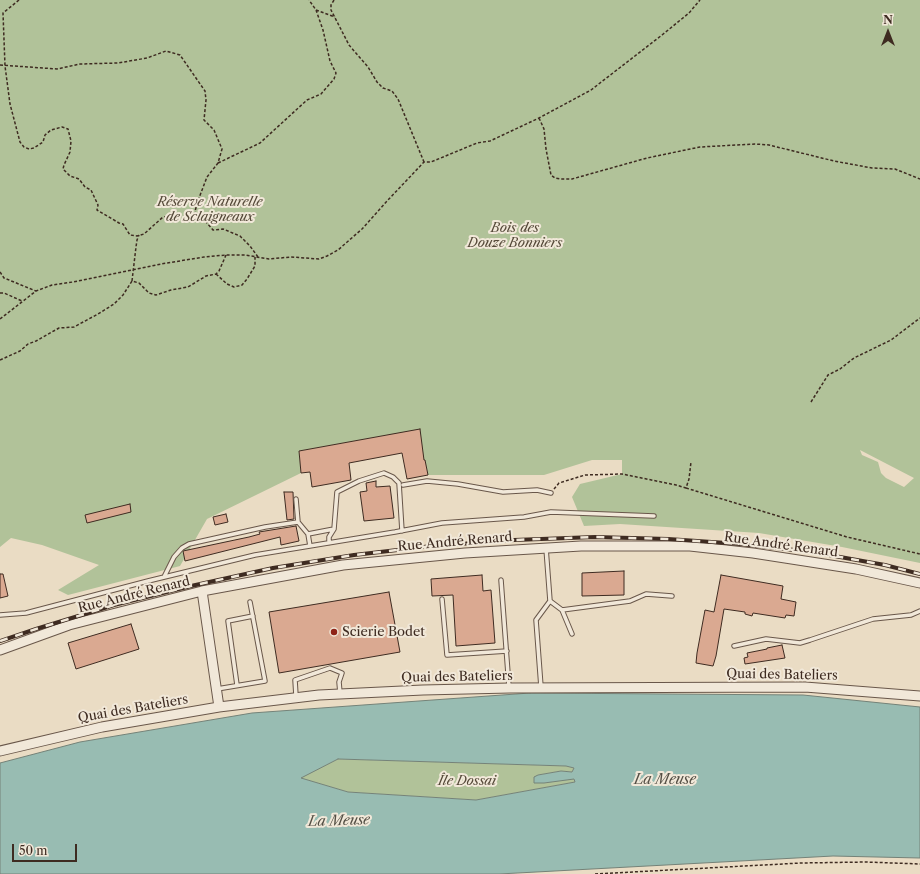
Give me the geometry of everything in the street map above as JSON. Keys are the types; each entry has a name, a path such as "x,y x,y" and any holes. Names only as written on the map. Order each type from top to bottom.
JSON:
{"street":[{"name":"Rue André Renard","path":"0,650 68,625 202,591 343,565 465,553 581,546 690,546 753,553 841,566 920,583"},
{"path":"202,591 219,707"},
{"name":"Quai des Bateliers","path":"0,751 102,727 219,707 340,694 510,688 805,687 920,696"}],"lane":[{"path":"329,543 329,538 334,529 337,492 359,481 384,473 393,477 399,483 402,531"},
{"path":"403,485 427,481 458,484 503,492 537,490 551,493"},
{"path":"296,499 298,522 308,534 310,546"},
{"path":"0,615 26,613 255,555 442,523 524,517 551,512 654,516"},
{"path":"164,577 174,557 182,548 189,544 265,527 298,522"},
{"path":"308,534 334,529"},
{"path":"541,688 536,620 550,601 546,548"},
{"path":"500,580 510,688"},
{"path":"562,610 630,601 646,594 672,596"},
{"path":"442,599 447,655 507,651"},
{"path":"550,601 562,610 572,634"},
{"path":"216,689 265,680 250,602"},
{"path":"734,646 766,640 800,643 873,619 911,615 920,610"},
{"path":"237,685 228,621 253,616"},
{"path":"296,698 295,680 330,668 342,673 339,682 340,694"}],"path":[{"path":"20,0 3,13 5,66 13,118 20,142 24,147 29,149 34,148 43,142 45,135 51,130 62,127 68,129 71,141 70,152 63,169 70,176 79,179 85,187 91,190 98,206 97,210 123,224 130,235 144,234 163,217 179,215 197,218 206,222 213,230 223,229 240,236 259,258"},
{"path":"218,163 260,143 307,100 321,94 334,79 336,72 330,61 323,30 316,10 309,0"},
{"path":"334,0 331,10 350,45 377,82 384,88 392,90 398,99 424,162"},
{"path":"0,319 22,301 36,292 52,285 161,264 226,255 269,259 291,257 319,259 327,256 338,250 362,229 424,162 431,162 477,143 490,141 539,118 591,90 689,13 700,0"},
{"path":"316,10 335,17"},
{"path":"0,65 57,69 80,64 118,63 147,58 166,51 180,55 205,91 206,100 204,120 214,130 222,149 218,163 207,177 198,198 195,211 197,218"},
{"path":"539,118 544,129 551,175 555,178 561,179 572,179 647,158 700,147 755,144 769,145 826,159 872,168 895,169 920,179"},
{"path":"0,360 20,351 28,344 59,328 74,327 114,304 123,295 132,280 137,240 140,235"},
{"path":"132,280 139,283 149,293 156,295 171,290 188,287 206,276 219,272 226,255"},
{"path":"216,274 234,287 242,285 255,266 255,257"},
{"path":"0,272 4,278 36,292"},
{"path":"0,293 4,293 22,301"},
{"path":"811,402 828,375 840,369 854,358 891,340 920,318"},
{"path":"686,488 689,479 691,462"},
{"path":"551,493 559,483 585,475 622,474 676,485 847,537 920,554"},
{"path":"595,874 866,862 920,864"}],"green space":[{"name":"Bois des Douze Bonniers","path":"0,0 920,0 920,563 842,547 759,533 620,524 584,526 572,497 580,484 622,474 622,460 592,460 544,475 428,475 387,435 299,451 301,473 207,519 180,566 68,595 58,590 99,565 42,545 11,538 0,547","holes":["860,450 914,478 904,487 886,478 881,473 878,462 862,455"]},
{"name":"Île Dossai","path":"338,759 566,766 574,768 572,772 561,771 538,775 534,782 544,783 574,778 575,782 476,800 348,792 300,778"}],"water":[{"name":"La Meuse","path":"530,693 803,695 920,707 920,858 833,856 499,874 0,874 0,763 80,742 252,713","holes":["338,759 566,766 574,768 572,772 561,771 538,775 534,777 534,783 574,779 575,782 476,800 348,792 301,778"]}],"building":[{"path":"420,429 424,460 428,475 407,479 402,453 349,463 351,480 312,487 310,472 301,473 299,451"},
{"path":"376,481 376,487 390,486 394,518 364,521 360,492 367,491 366,483"},
{"path":"284,492 293,492 294,519 287,520"},
{"path":"130,504 131,512 87,523 85,515"},
{"path":"226,514 228,522 215,525 213,517"},
{"path":"296,526 299,541 281,545 280,537 185,561 183,551 249,537 260,534 259,532"},
{"path":"624,571 624,595 582,596 582,573"},
{"path":"0,574 3,574 8,596 0,598"},
{"path":"482,575 483,591 491,590 495,643 456,646 453,595 432,596 431,579"},
{"path":"721,575 783,586 781,599 796,602 794,616 786,615 785,618 753,613 752,616 745,614 745,612 724,609 713,666 696,663 705,610 714,612"},
{"name":"Scierie Bodet","path":"389,592 400,652 279,673 269,612"},
{"path":"131,624 139,649 76,669 68,643"},
{"path":"782,645 785,658 745,664 744,658 748,657 747,653"}],"railway":[{"path":"0,641 114,605 273,568 354,555 432,546 514,540 595,537 668,539 741,544 812,552 885,565 920,574"}],"place":[{"name":"Scierie Bodet","path":"334,632"}],"park label":[{"name":"Réserve Naturelle de Sclaigneaux","path":"210,210"}]}
